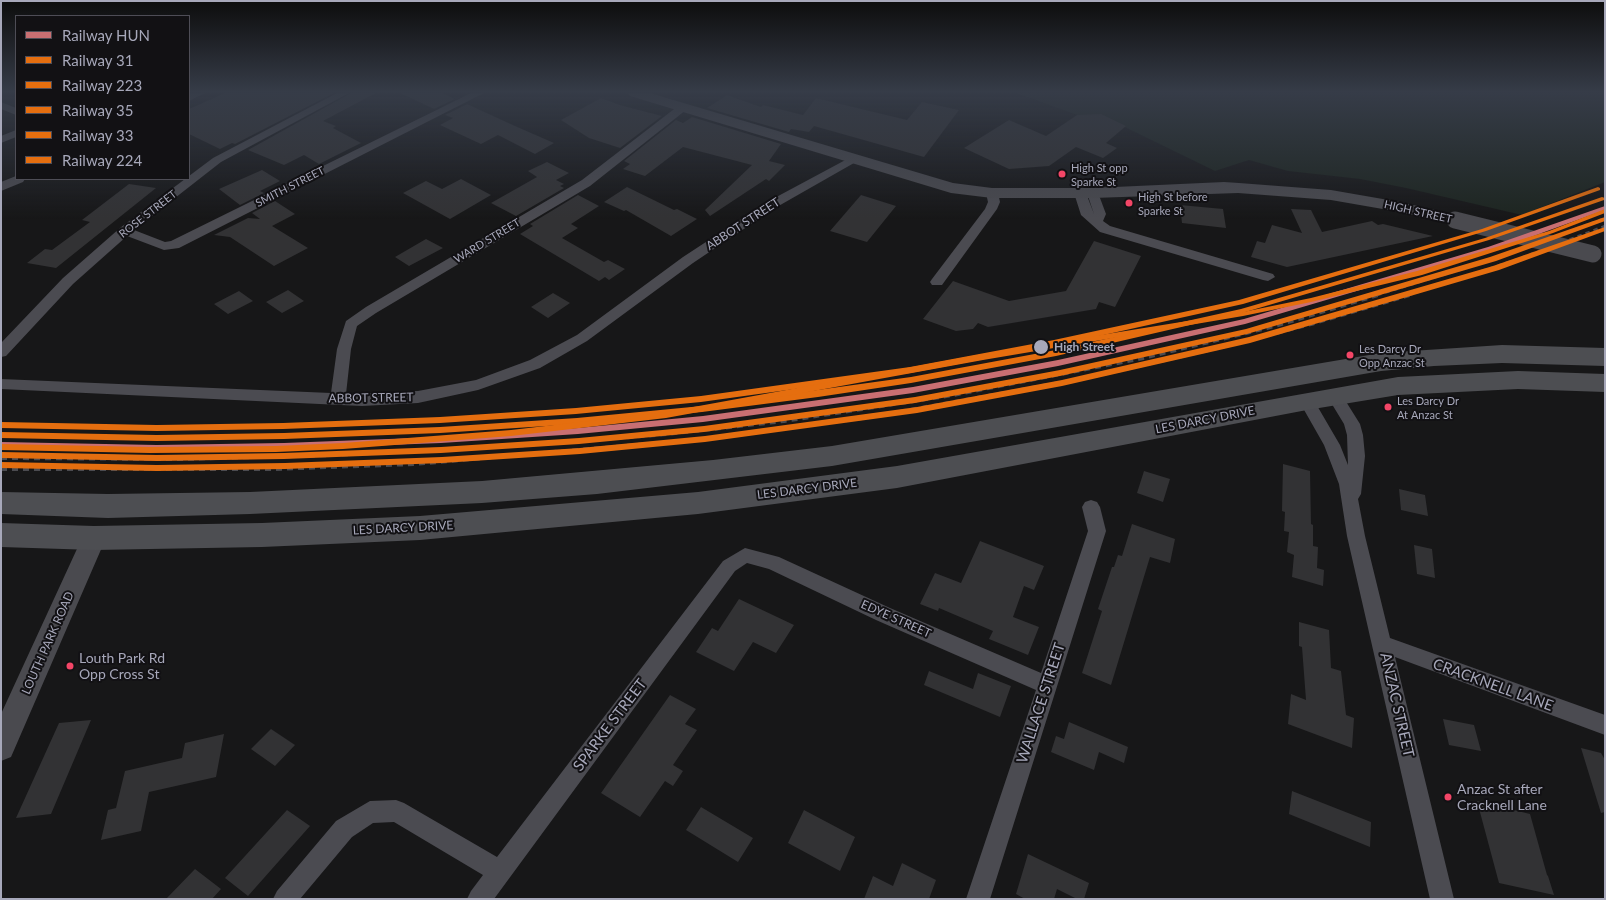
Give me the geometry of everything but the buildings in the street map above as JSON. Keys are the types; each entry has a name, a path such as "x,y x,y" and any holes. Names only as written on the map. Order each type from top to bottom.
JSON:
{"highway":[{"path":"1,503 108,506 287,502 482,492 712,471 842,454 1125,407 1288,377 1434,357 1502,354 1605,357"},
{"path":"1319,372 1336,396"},
{"path":"1288,377 1307,401"},
{"name":"LES DARCY DRIVE","path":"1,535 94,538 262,535 420,528 698,503 897,477 1307,401 1398,386 1518,380 1605,383"},
{"path":"94,538 108,506"}],"main road":[{"name":"HIGH STREET","path":"774,135 952,188 1109,182 1239,188 1331,195 1400,207 1601,256"},
{"path":"1086,191 1155,184"},
{"name":"HIGH STREET","path":"997,187 1086,191 1239,188"},
{"name":"LOUTH PARK ROAD","path":"1,747 8,719 94,538"}],"street":[{"name":"ROSE STREET","path":"1,352 60,289 125,231 217,160 264,135"},
{"name":"SMITH STREET","path":"125,231 164,246 174,245 395,135"},
{"name":"WARD STREET","path":"338,399 344,349 351,324 371,310 586,183 647,135"},
{"name":"ABBOT STREET","path":"1,384 338,399 390,400 447,393 492,380 535,364 582,338 688,260 771,205 856,159"},
{"path":"1,187 17,180"},
{"path":"937,282 991,209 997,187"},
{"path":"1086,191 1100,214 1096,223 1111,232 1268,277"},
{"name":"ANZAC STREET","path":"1336,396 1352,424 1355,435 1357,456 1352,511"},
{"name":"ANZAC STREET","path":"1307,401 1340,463 1442,899"},
{"name":"WALLACE STREET","path":"978,899 1097,531 1091,507"},
{"name":"EDYE STREET","path":"744,555 773,562 883,614 1046,685"},
{"name":"SPARKE STREET","path":"479,899 729,566 744,555"},
{"name":"CRACKNELL LANE","path":"1382,644 1605,725"},
{"path":"285,899 344,829 370,812 396,811 499,871"}],"shaded area":[{"path":"1141,135 1605,135 1605,182 1522,215 1406,188 1360,179 1288,171 1249,160 1215,171"}],"railway":[{"path":"1495,259 1605,218"},
{"path":"1409,295 1518,259 1605,226"},
{"path":"1377,295 1469,267"},
{"path":"1,458 180,459 333,455 528,445 667,434 784,421 953,395 1143,358 1275,326 1381,294"},
{"path":"1,469 273,469 414,464 695,440 877,416 1081,379 1222,347 1311,324 1413,294"}],"rail line":[{"name":"33","path":"1,425 157,428 283,426 440,420 576,411 701,399 816,384 910,370 1054,343 1240,302 1484,230 1598,189"},
{"name":"223","path":"1,435 157,438 284,436 440,430 577,421 702,409 818,394 911,380 1056,353 1242,311 1487,239 1602,199"},
{"name":"HUN","path":"1,445 157,448 284,446 441,440 578,431 703,419 819,404 913,390 1058,363 1245,321 1490,249 1605,208"},
{"name":"224","path":"1,447 150,450 276,449 343,446 511,433 666,415 983,357 1243,314 1311,300 1419,273 1551,232 1605,211"},
{"name":"31","path":"1,455 157,458 284,456 441,450 579,441 704,429 820,414 915,400 1060,373 1247,331 1493,259 1605,219"},
{"name":"35","path":"1,465 157,468 285,466 442,460 580,451 705,439 822,424 917,410 1062,383 1250,340 1496,268 1605,229"}],"place":[{"name":"High St opp Sparke St","path":"1062,174"},
{"name":"High St before Sparke St","path":"1129,203"},
{"name":"High Street","path":"1041,347"},
{"name":"Les Darcy Dr Opp Anzac St","path":"1350,355"},
{"name":"Les Darcy Dr At Anzac St","path":"1388,407"},
{"name":"Louth Park Rd Opp Cross St","path":"70,666"},
{"name":"Anzac St after Cracknell Lane","path":"1448,797"}]}
